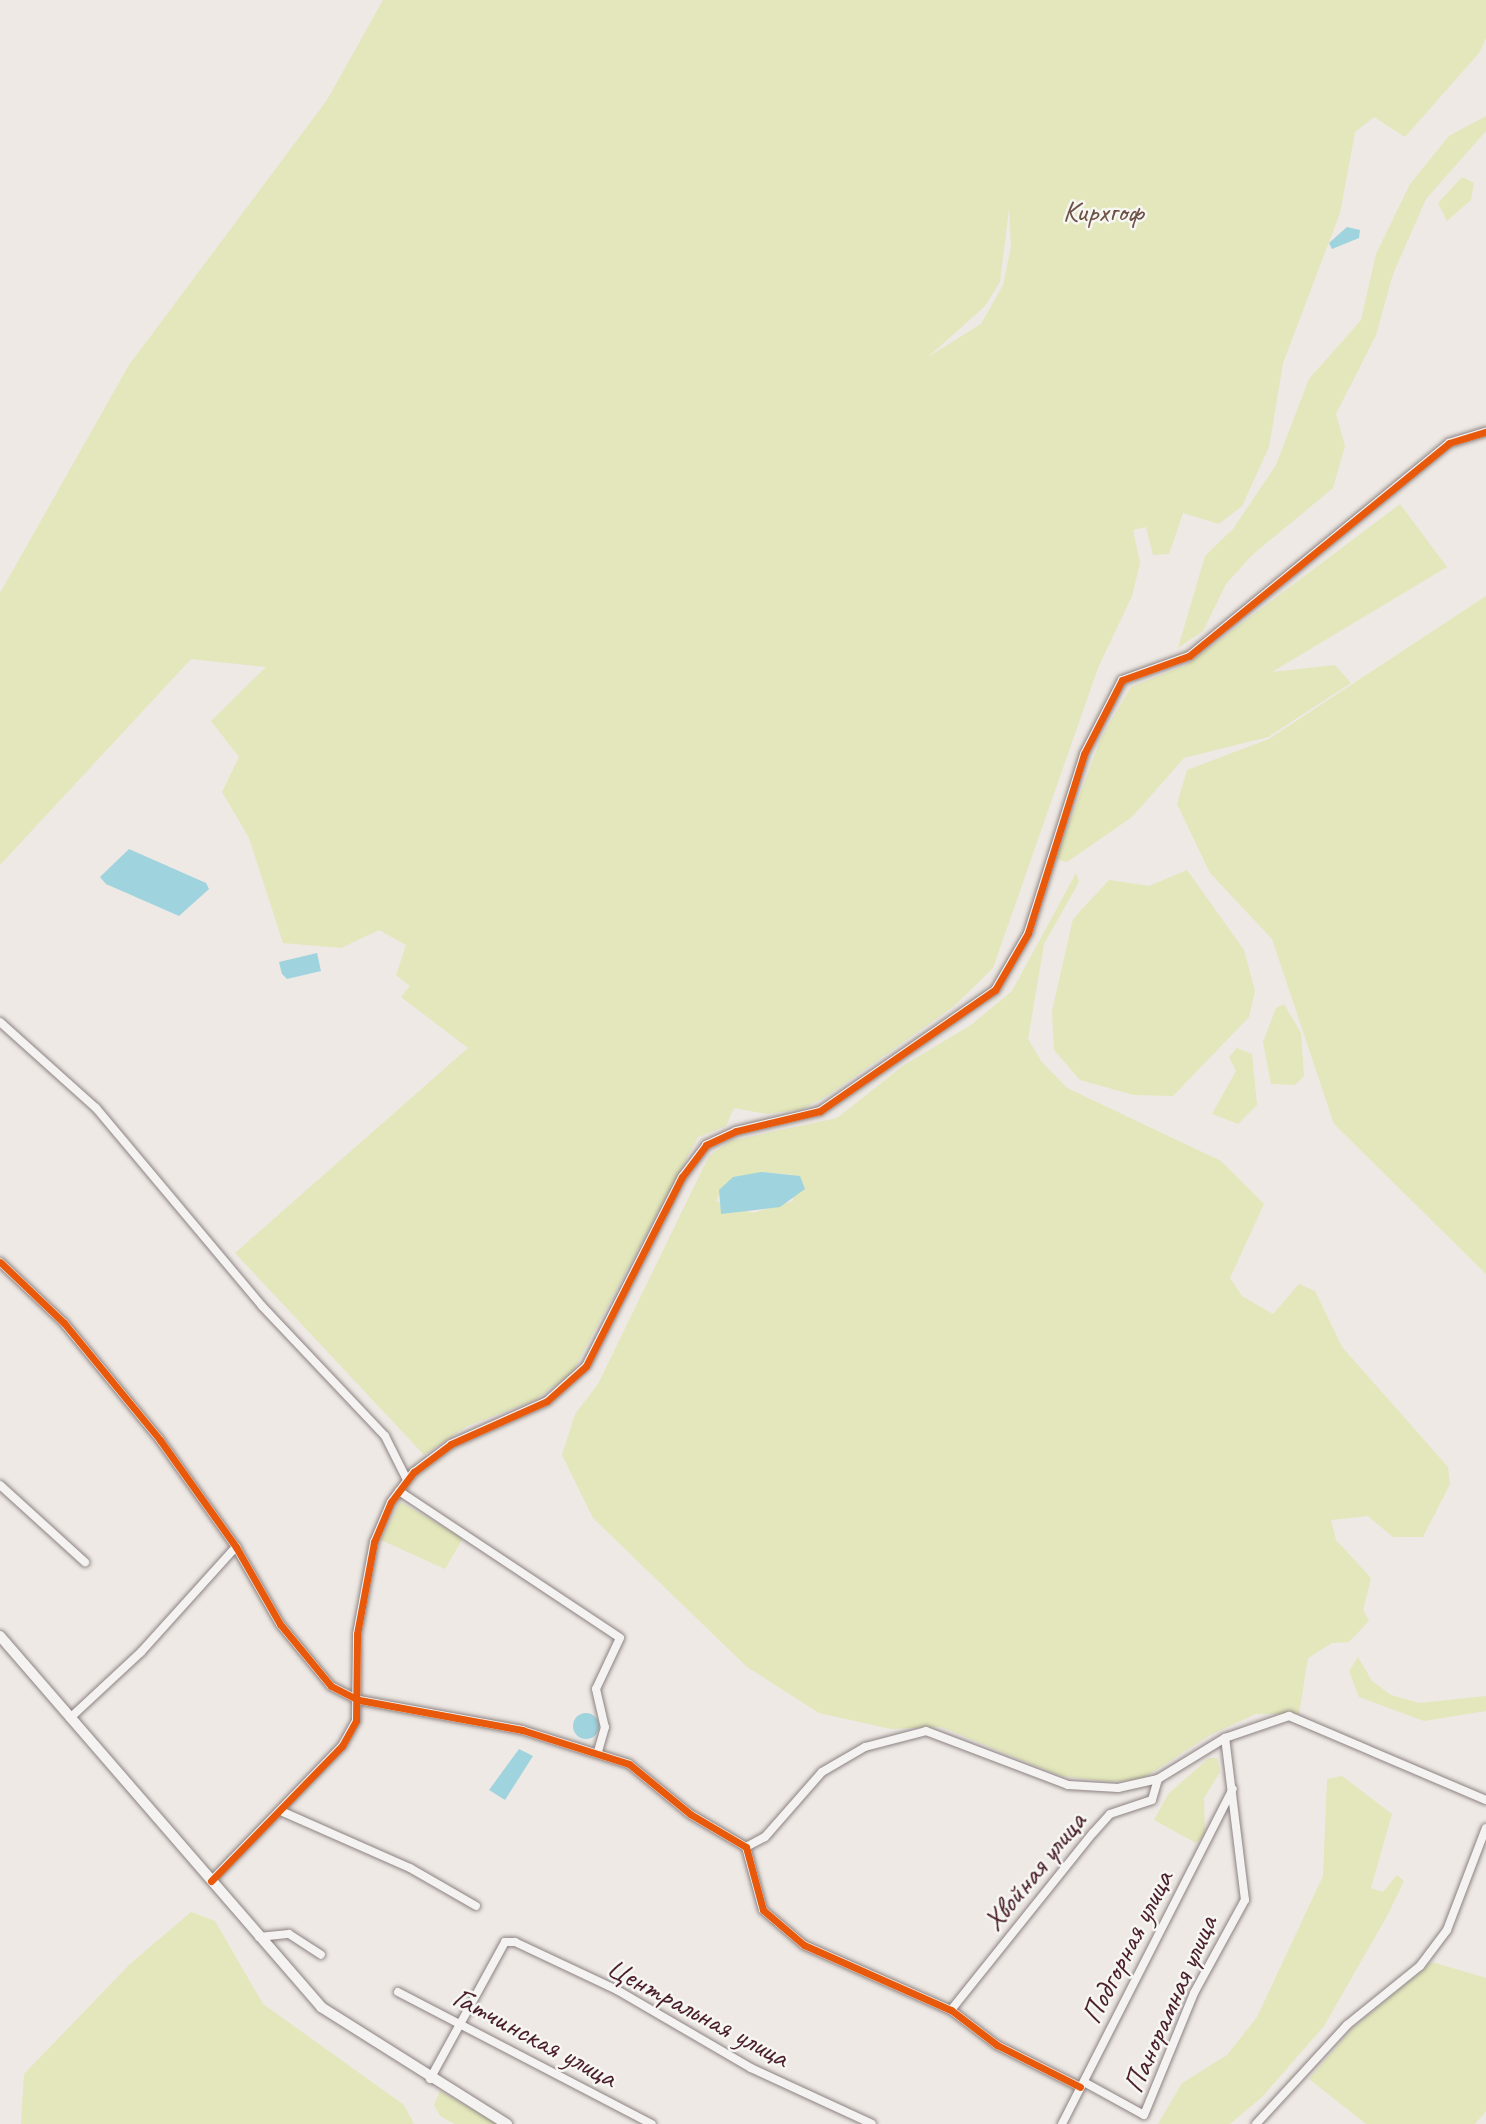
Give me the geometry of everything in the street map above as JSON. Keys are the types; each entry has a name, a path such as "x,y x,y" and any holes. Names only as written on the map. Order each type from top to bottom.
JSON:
{"street":[{"path":"211,1881 283,1812 342,1746 359,1700 357,1634 374,1542 398,1491 407,1480 451,1444 547,1401 586,1366 682,1177 706,1145 736,1131 821,1111 995,990 1028,933 1084,754 1122,680 1189,656 1449,443 1486,432"},
{"path":"0,1022 96,1108 262,1306 385,1436 407,1480"},
{"path":"0,1262 64,1323 160,1440 236,1547 310,1666 359,1700 443,1712 598,1751 629,1764 690,1815 746,1847 763,1910 804,1945 951,2010 997,2045 1082,2084"},
{"path":"0,1485 85,1562"},
{"path":"398,1491 620,1638 596,1689 605,1727 598,1751"},
{"path":"70,1718 141,1652 236,1547"},
{"path":"0,1636 321,2007 430,2079 507,2124"},
{"path":"746,1847 765,1837 822,1772 865,1747 926,1731 1068,1785 1118,1788 1158,1779 1225,1738 1262,1722 1304,1719 1486,1800"},
{"path":"1225,1738 1233,1789"},
{"name":"Хвойная улица","path":"951,2010 1110,1814 1152,1800 1158,1779"},
{"name":"Панорамная улица","path":"1082,2084 1144,2115 1248,1887 1233,1789"},
{"name":"Подгорная улица","path":"1062,2124 1233,1789"},
{"path":"283,1812 410,1867 477,1906"},
{"path":"1256,2124 1347,2025 1420,1966 1447,1930 1486,1828"},
{"path":"259,1937 289,1934 321,1955"},
{"name":"Центральная улица","path":"462,2024 505,1941 617,1990 751,2068 872,2124"},
{"name":"Гатчинская улица","path":"398,1992 652,2124"},
{"path":"430,2079 462,2024"}],"green space":[{"name":"Кирхгоф","path":"383,0 1486,0 1486,38 1479,53 1405,137 1374,117 1355,132 1340,213 1283,363 1269,447 1242,506 1219,524 1183,513 1169,554 1153,555 1146,527 1133,530 1140,563 1132,596 1098,668 993,968 953,1007 827,1096 802,1109 767,1114 734,1108 726,1126 698,1137 572,1373 535,1400 467,1426 424,1455 235,1253 468,1048 401,997 410,986 396,975 406,945 379,930 341,948 283,943 249,838 222,792 239,757 211,721 266,667 191,659 0,865 0,593 129,365 327,100","holes":["1009,208 1011,247 1003,285 981,324 928,357 985,306 1000,282"]},
{"path":"1486,116 1486,131 1426,199 1393,274 1376,335 1336,414 1345,446 1333,488 1251,556 1226,584 1203,631 1178,648 1205,556 1233,529 1276,465 1309,379 1361,320 1376,254 1410,184 1449,136"},
{"path":"1462,177 1474,183 1471,200 1447,221 1438,203"},
{"path":"1400,504 1447,567 1272,672 1335,665 1351,683 1268,737 1184,758 1132,817 1067,862 1056,859 1101,738 1131,687 1188,664"},
{"path":"1486,596 1486,1274 1334,1124 1272,939 1210,873 1177,804 1187,770 1269,739"},
{"path":"1187,870 1244,950 1255,991 1249,1017 1173,1096 1134,1095 1080,1080 1054,1050 1052,1011 1073,919 1109,880 1149,886"},
{"path":"1076,873 1079,882 1044,944 1028,1039 1041,1061 1067,1088 1221,1161 1264,1204 1230,1278 1242,1296 1273,1314 1299,1284 1315,1291 1342,1347 1448,1467 1450,1484 1423,1537 1393,1537 1368,1516 1331,1520 1336,1540 1371,1578 1363,1610 1369,1621 1349,1642 1332,1643 1308,1658 1299,1714 1256,1714 1210,1735 1142,1779 1110,1782 1061,1776 941,1727 891,1729 819,1713 747,1667 593,1518 562,1455 575,1414 598,1384 709,1156 730,1141 837,1118 904,1065 971,1025 1012,991","holes":["761,1172 793,1175 793,1201 753,1213 716,1201 724,1186"]},
{"path":"1284,1004 1301,1033 1304,1076 1295,1085 1271,1084 1263,1042 1276,1008"},
{"path":"1237,1048 1252,1054 1257,1105 1238,1124 1212,1114 1236,1071 1229,1057"},
{"path":"400,1502 463,1538 445,1569 381,1540"},
{"path":"1358,1657 1372,1681 1391,1695 1419,1703 1486,1696 1486,1711 1424,1721 1359,1697 1349,1671"},
{"path":"1209,1758 1217,1758 1220,1772 1204,1798 1205,1835 1196,1843 1154,1820 1168,1794"},
{"path":"1342,1776 1392,1814 1371,1888 1383,1892 1397,1875 1404,1881 1387,1916 1324,2026 1262,2097 1230,2124 1158,2124 1182,2083 1227,2055 1257,2017 1323,1876 1327,1779"},
{"path":"191,1912 215,1921 263,2004 404,2105 414,2124 21,2124 24,2074 130,1964"},
{"path":"1432,1962 1486,1978 1486,2111 1475,2124 1366,2124 1309,2079 1352,2029"},
{"path":"440,2091 498,2124 455,2124 440,2116 434,2105"}],"water":[{"path":"1347,227 1360,230 1359,238 1332,249 1329,243"},
{"path":"129,849 206,883 209,889 179,916 106,884 100,877"},
{"path":"317,953 321,971 287,979 282,974 279,962"},
{"path":"761,1172 800,1176 805,1189 780,1207 721,1214 719,1190 733,1177"},
{"path":"586,1713 595,1717 599,1726 595,1735 586,1739 577,1735 573,1726 577,1717"},
{"path":"519,1749 533,1756 505,1800 489,1790"}],"cycle path":[{"path":"211,1881 342,1746 356,1721 357,1634 374,1542 391,1502 414,1472 451,1444 547,1401 586,1366 682,1177 706,1145 736,1131 820,1111 995,990 1028,933 1084,754 1122,680 1189,656 1449,443 1486,432"},
{"path":"0,1262 64,1323 160,1440 236,1547 280,1624 331,1686 359,1700 522,1730 629,1764 690,1814 746,1847 763,1910 804,1945 951,2010 997,2045 1080,2087"}]}
